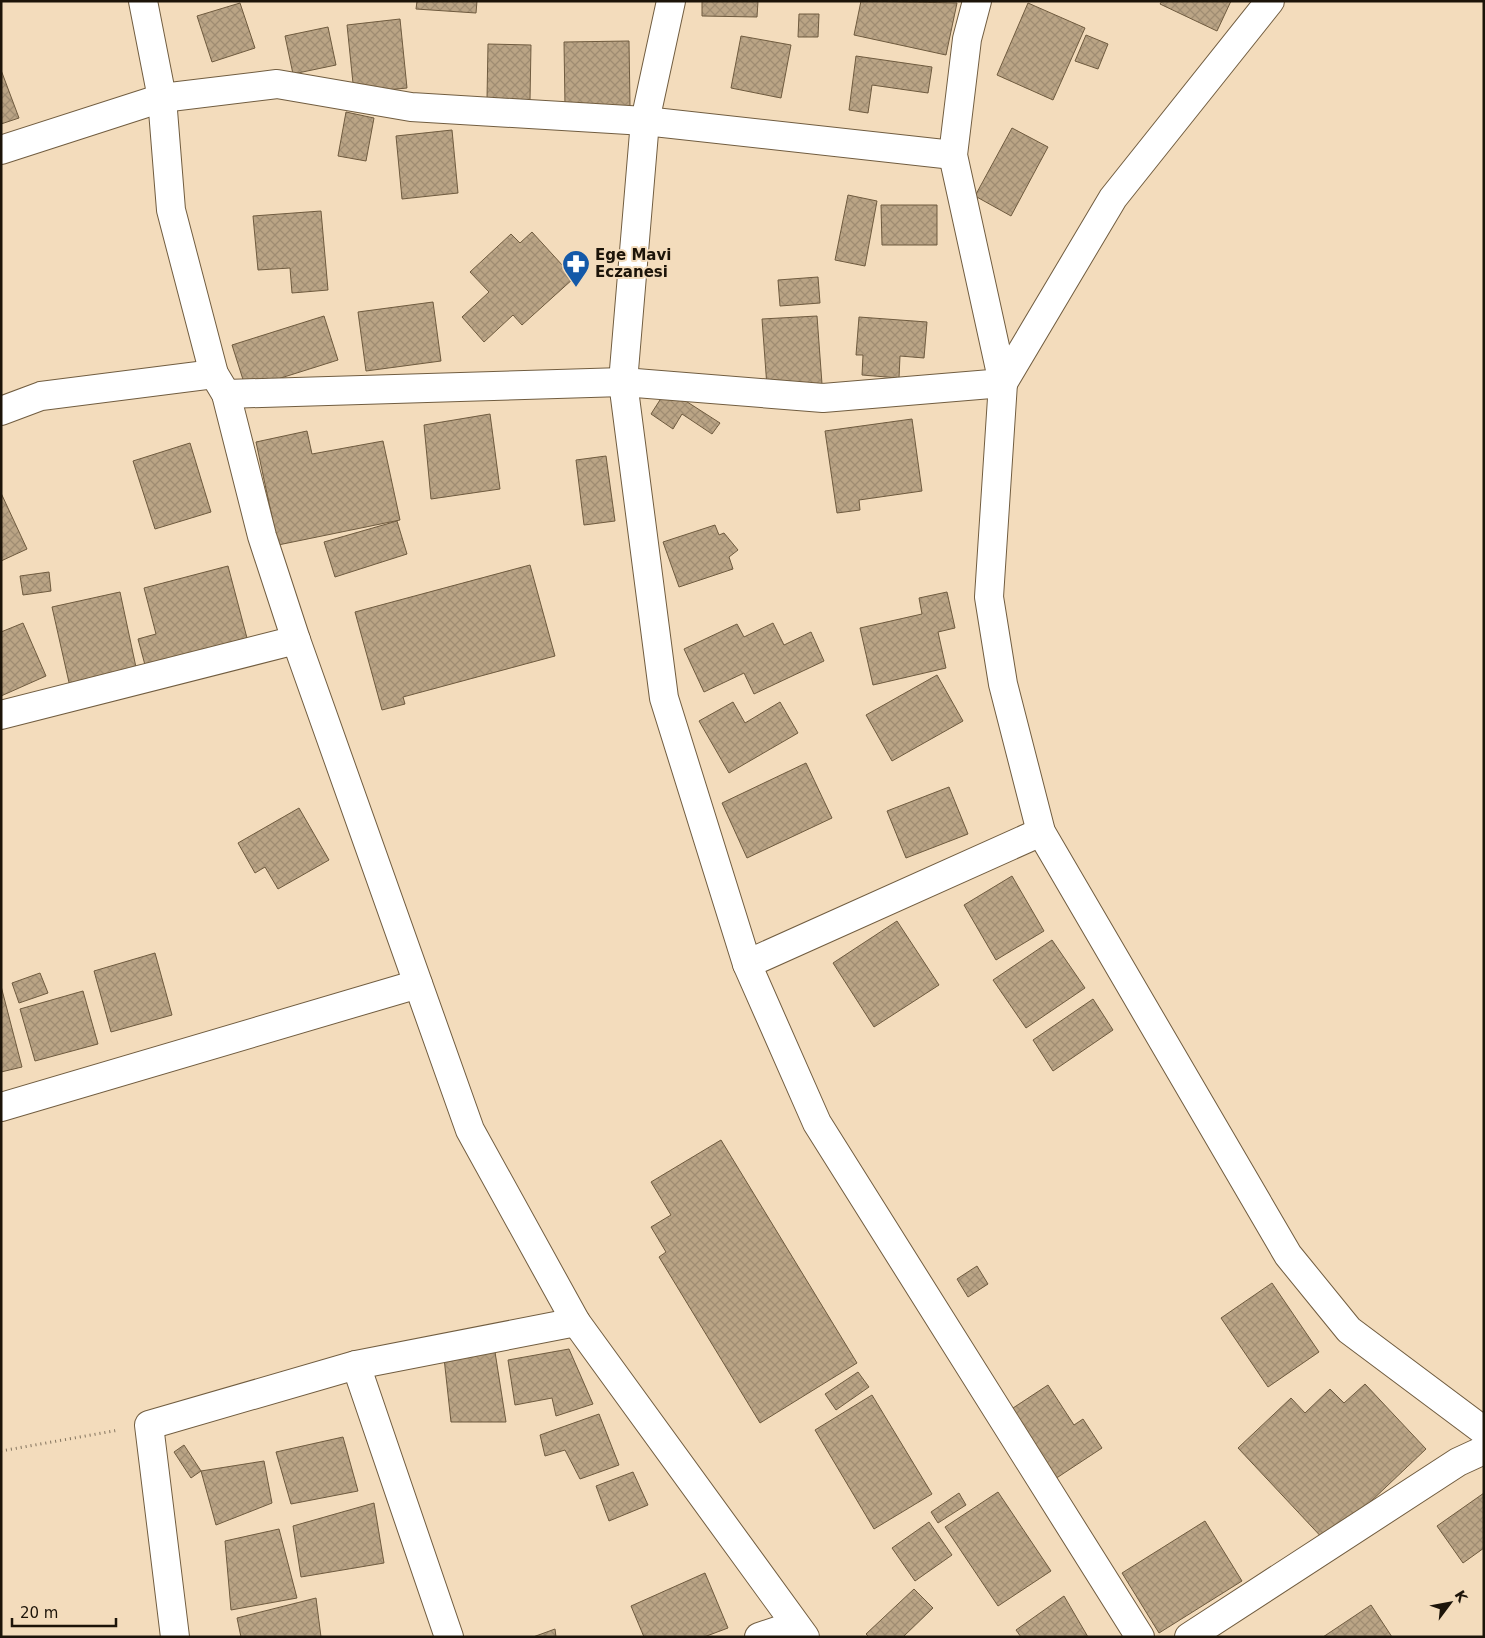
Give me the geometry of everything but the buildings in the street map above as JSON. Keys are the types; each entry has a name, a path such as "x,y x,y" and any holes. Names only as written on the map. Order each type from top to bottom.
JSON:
{"street":[{"path":"144,1 162,98 171,210 262,536 296,640 470,1130 576,1322 800,1631 759,1637"},
{"path":"671,1 645,121 623,382 664,698 747,964 817,1123 1140,1637"},
{"path":"977,1 967,39 953,156 1003,383 990,597 1003,684 1041,832 1288,1255 1349,1330 1484,1430"},
{"path":"1003,383 1113,198 1270,1"},
{"path":"1,150 162,98 277,84 412,107 645,121 953,156"},
{"path":"1,411 41,396 220,384 623,382 823,398 1003,383"},
{"path":"1,715 296,640"},
{"path":"747,964 1041,832"},
{"path":"1,1107 418,984"},
{"path":"175,1637 149,1425 356,1364 576,1322"},
{"path":"356,1364 449,1637"},
{"path":"1189,1637 1458,1462 1484,1450"}],"path":[{"path":"1,1451 149,1425"}],"place":[{"name":"Ege Mavi Eczanesi","path":"576,288"}]}
